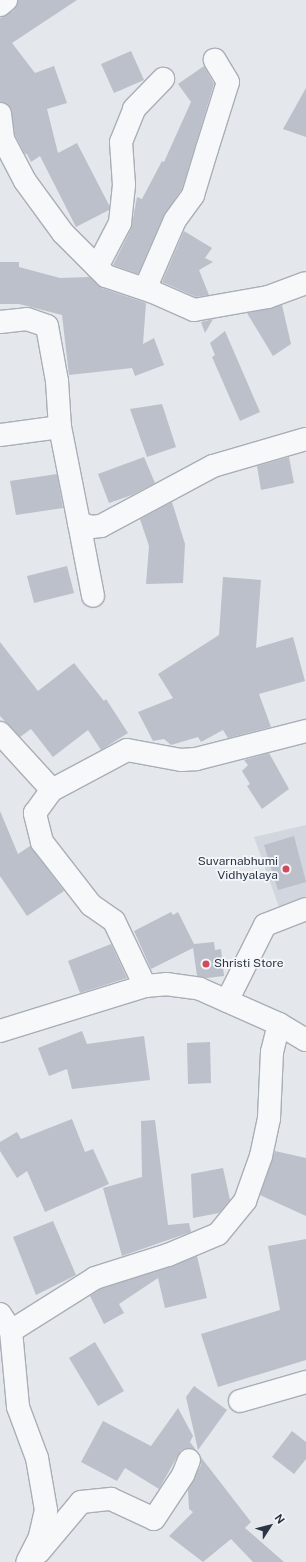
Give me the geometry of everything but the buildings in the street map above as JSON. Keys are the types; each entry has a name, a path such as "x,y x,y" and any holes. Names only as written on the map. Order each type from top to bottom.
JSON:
{"street":[{"path":"0,5 6,0"},
{"path":"145,289 175,220 193,195 228,82 214,60"},
{"path":"97,267 120,223 124,185 121,142 134,109 163,79"},
{"path":"0,114 3,139 25,182 63,233 106,276 145,289 194,310 268,297 306,283"},
{"path":"0,322 27,319 47,326 57,381 60,427 80,523 93,596"},
{"path":"0,435 60,427"},
{"path":"80,523 91,527 101,526 213,466 306,439"},
{"path":"145,986 114,921 91,905 42,842 35,813 52,790 127,750 181,760 196,759 306,732"},
{"path":"0,733 52,790"},
{"path":"227,1001 265,925 306,909"},
{"path":"0,1031 145,986 166,984 200,989 278,1024 306,1040"},
{"path":"27,1562 40,1537 46,1510 37,1458 18,1407 5,1322 95,1278 168,1255 218,1234 245,1201 261,1156 269,1118 272,1052 278,1024"},
{"path":"240,1401 306,1382"},
{"path":"30,1562 82,1502 111,1499 154,1519 183,1475 189,1460"}],"shaded area":[{"name":"Suvarnabhumi Vidhyalaya","path":"306,825 306,900 280,910 254,837"}],"place":[{"name":"Suvarnabhumi Vidhyalaya","path":"286,869"},
{"name":"Shristi Store","path":"206,964"}]}
